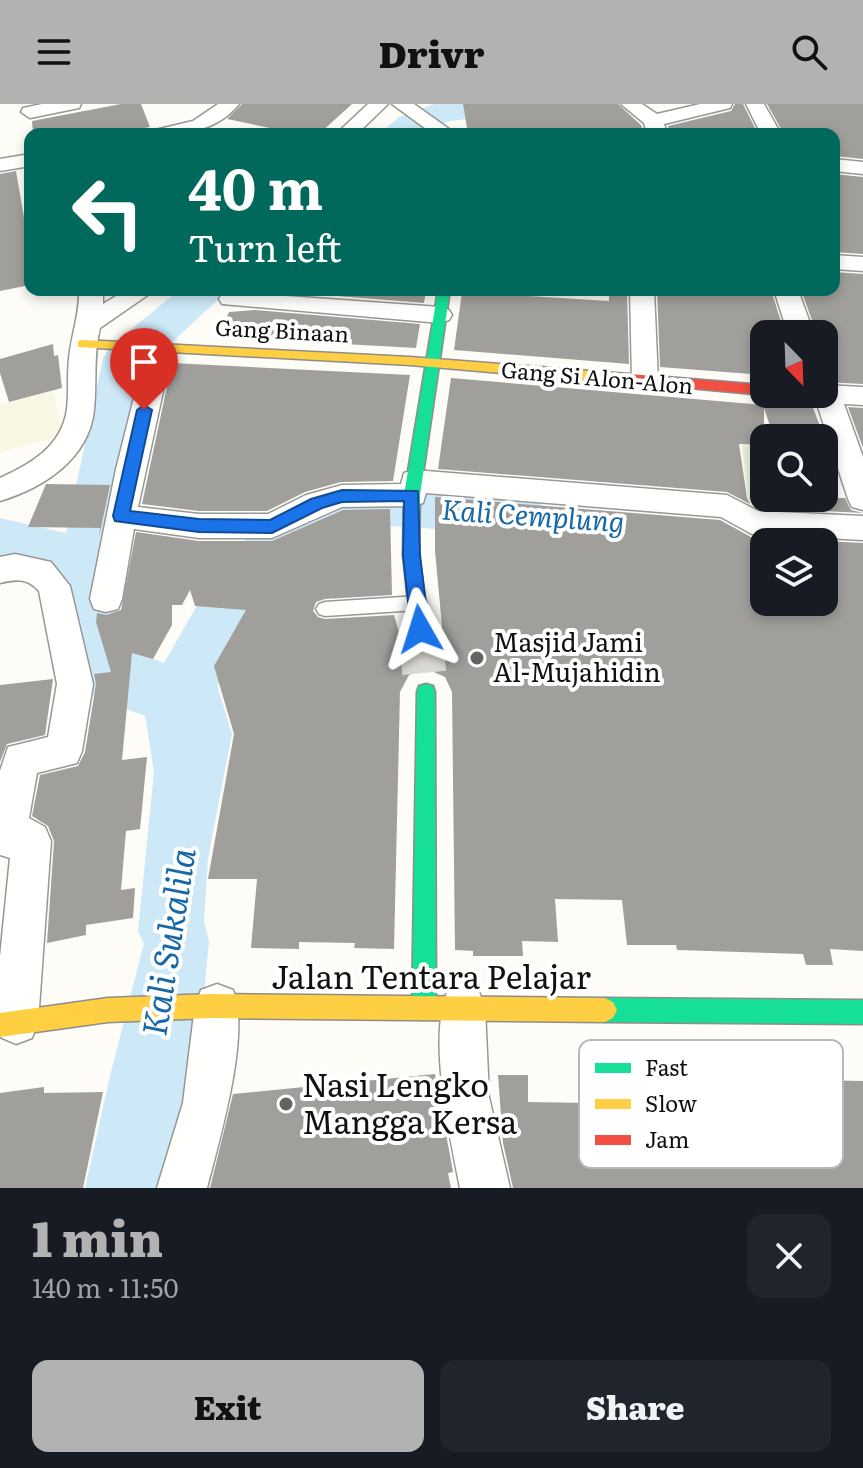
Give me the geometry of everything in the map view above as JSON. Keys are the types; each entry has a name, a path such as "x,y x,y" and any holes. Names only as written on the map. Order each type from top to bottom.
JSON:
{"street":[{"path":"33,128 29,108 72,104"},
{"path":"187,128 200,125 230,104"},
{"path":"353,128 379,104"},
{"path":"630,104 656,128 723,104"},
{"path":"755,104 768,128"},
{"path":"405,106 438,128"},
{"path":"0,165 24,161"},
{"path":"840,262 863,264"},
{"path":"0,490 45,466 70,441 79,419 90,296"},
{"path":"87,334 135,296"},
{"path":"420,629 410,532 413,492 443,296"},
{"path":"642,296 645,381"},
{"path":"788,296 796,320"},
{"path":"231,299 316,297 440,315"},
{"name":"Gang Binaan","path":"87,334 112,346 431,364"},
{"path":"106,599 153,349"},
{"name":"Gang Si Alon-Alon","path":"431,364 750,389"},
{"path":"838,395 863,396"},
{"path":"831,408 863,499"},
{"path":"121,516 199,526 272,526 317,503 342,496 413,492 727,506 752,522 863,528"},
{"path":"8,569 40,571 54,586 75,684 64,751 21,759 7,834 8,839 27,837 31,841 8,1023"},
{"path":"426,692 444,1008 485,1188"},
{"path":"182,1188 206,1103 214,1006"},
{"name":"Jalan Tentara Pelajar","path":"8,1023 108,1010 214,1006 863,1012"}],"lane":[{"path":"325,609 418,603"}],"shaded area":[{"path":"54,391 62,436 0,452 0,405"}],"green space":[{"path":"742,445 750,446 749,505"}],"water":[{"name":"Kali Sukalila","path":"172,668 212,669 232,734 208,858 204,921 209,941 197,1069 163,1188 85,1188 144,943 138,932 154,772 143,702"}],"building":[{"path":"121,104 141,104 150,127 33,128 32,121"},
{"path":"242,104 352,104 326,128 270,128 227,119"},
{"path":"463,104 618,104 642,128 467,128"},
{"path":"735,104 743,104 755,128 668,128 668,126 731,111"},
{"path":"767,104 863,104 863,159 840,157 840,128 781,128"},
{"path":"16,171 24,217 24,286 0,291 0,174"},
{"path":"840,175 863,177 863,254 840,252"},
{"path":"840,272 863,274 863,384 838,383 838,320 812,320 803,296 840,296"},
{"path":"338,296 425,296 424,303"},
{"path":"461,296 609,301 609,296 627,296 629,364 454,350"},
{"path":"657,296 773,296 781,320 750,320 750,374 660,367"},
{"path":"255,310 420,324 416,348 217,337 229,312"},
{"path":"53,344 54,356 58,355 62,388 9,402 0,373 0,359"},
{"path":"172,363 410,375 393,481 341,482 305,492 267,511 199,511 142,504"},
{"path":"451,378 750,404 750,408 764,408 764,424 750,424 750,444 739,444 750,504 727,492 438,469"},
{"path":"848,407 863,408 863,448"},
{"path":"764,408 813,408 819,424 769,424"},
{"path":"46,484 110,485 99,537 100,528 28,527"},
{"path":"435,497 720,520 750,536 750,616 838,616 838,542 863,543 863,951 830,949 833,965 806,965 803,954 677,950 676,945 627,945 622,900 555,899 558,942 522,941 523,956 473,956 473,951 455,950 452,692 445,677 427,669 409,675 400,692 394,949 354,948 355,943 299,942 299,949 251,948 257,879 208,879 234,734 214,666 246,610 195,606 190,590 182,605 172,605 172,625 153,659 132,653 122,760 147,757 140,829 126,831 121,890 135,888 133,918 86,925 86,935 47,943 54,841 48,826 32,816 40,775 78,766 85,752 96,684 94,674 111,672 96,622 97,613 107,615 121,610 136,532 199,541 272,541 343,510 390,509 392,595 325,599 316,602 313,611 325,619 394,615 402,643 421,650 438,643 442,626 435,551"},
{"path":"838,498 845,498 851,510 863,513 838,512"},
{"path":"53,679 45,735 7,744 0,762 0,685"},
{"path":"435,1074 453,1172 448,1173 451,1188 210,1188 233,1094"},
{"path":"498,1075 528,1075 528,1102 579,1103 579,1168 843,1168 843,1081 863,1081 863,1188 513,1188 503,1143"},
{"path":"44,1087 44,1093 103,1092 83,1188 0,1188 0,1093"}],"waterway":[{"name":"Kali Cemplung","path":"405,128 438,113 508,104"},
{"name":"Kali Cemplung","path":"199,296 127,358 83,593 98,666 136,684 180,696 233,597 263,555 297,528 335,508 402,506 519,515"},
{"path":"0,540 88,561"}],"tunnel":[{"path":"420,629 426,692"}],"traffic: fast":[{"path":"420,629 411,555 412,495 443,296"},
{"path":"424,1008 426,692"},
{"path":"605,1010 863,1012"}],"traffic: slow":[{"path":"83,344 410,361 629,379"},
{"path":"0,1025 108,1010 212,1006 605,1010"}],"traffic: jam":[{"path":"629,379 750,389"}],"place":[{"name":"Masjid Jami Al-Mujahidin","path":"477,658"},
{"name":"Nasi Lengko Mangga Kersa","path":"286,1104"}],"route":[{"path":"144,410 121,516 199,526 272,526 327,499 355,495 412,495 411,555 420,629"}]}
